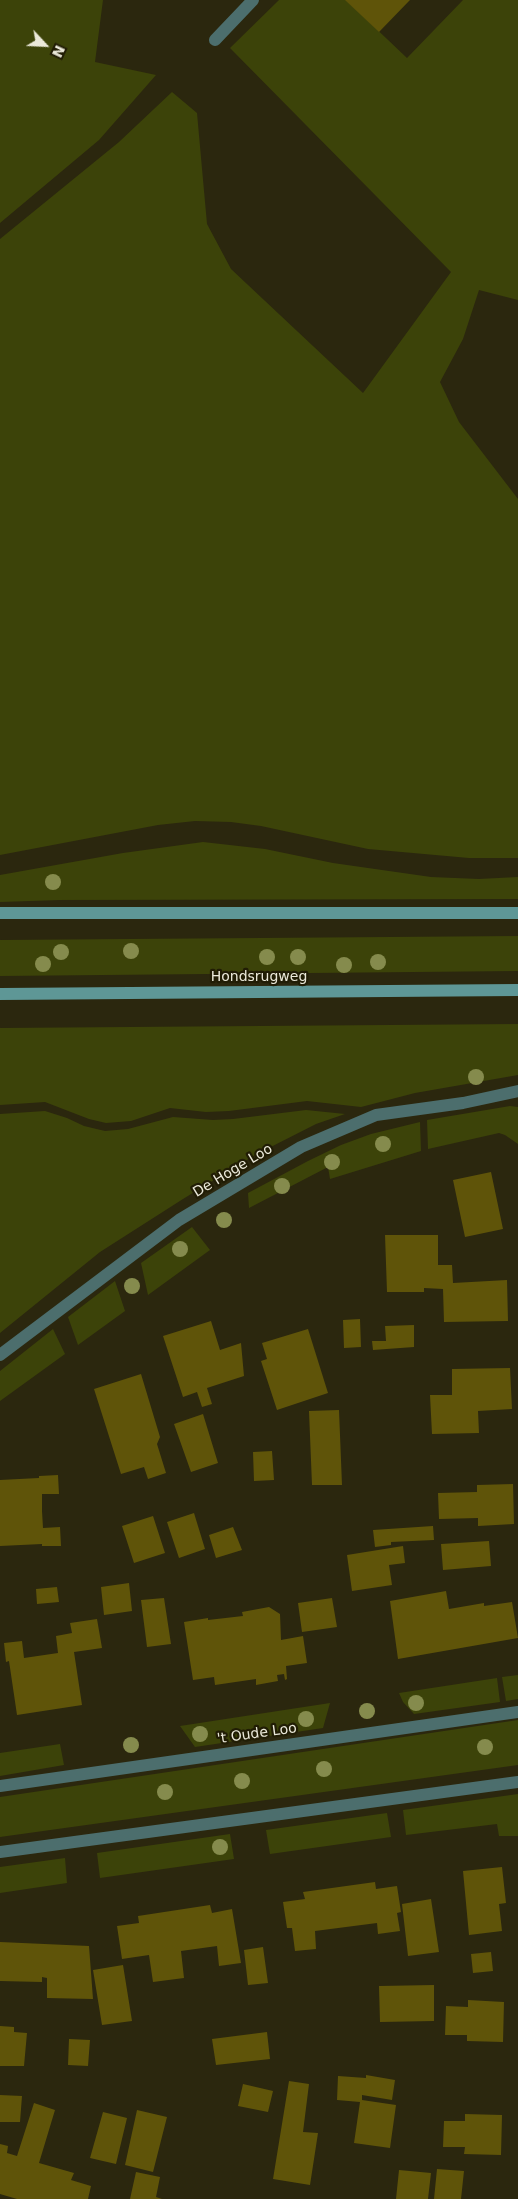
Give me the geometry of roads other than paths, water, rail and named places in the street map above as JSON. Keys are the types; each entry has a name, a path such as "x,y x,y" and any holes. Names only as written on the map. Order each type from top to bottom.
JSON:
{"main road":[{"path":"0,913 518,913"},
{"name":"Hondsrugweg","path":"0,994 518,990"}],"street":[{"path":"215,40 253,0"},
{"name":"De Hoge Loo","path":"0,1355 179,1220 301,1147 376,1115 463,1102 518,1091"},
{"name":"'t Oude Loo","path":"0,1786 518,1712"},
{"path":"0,1852 518,1782"}]}
